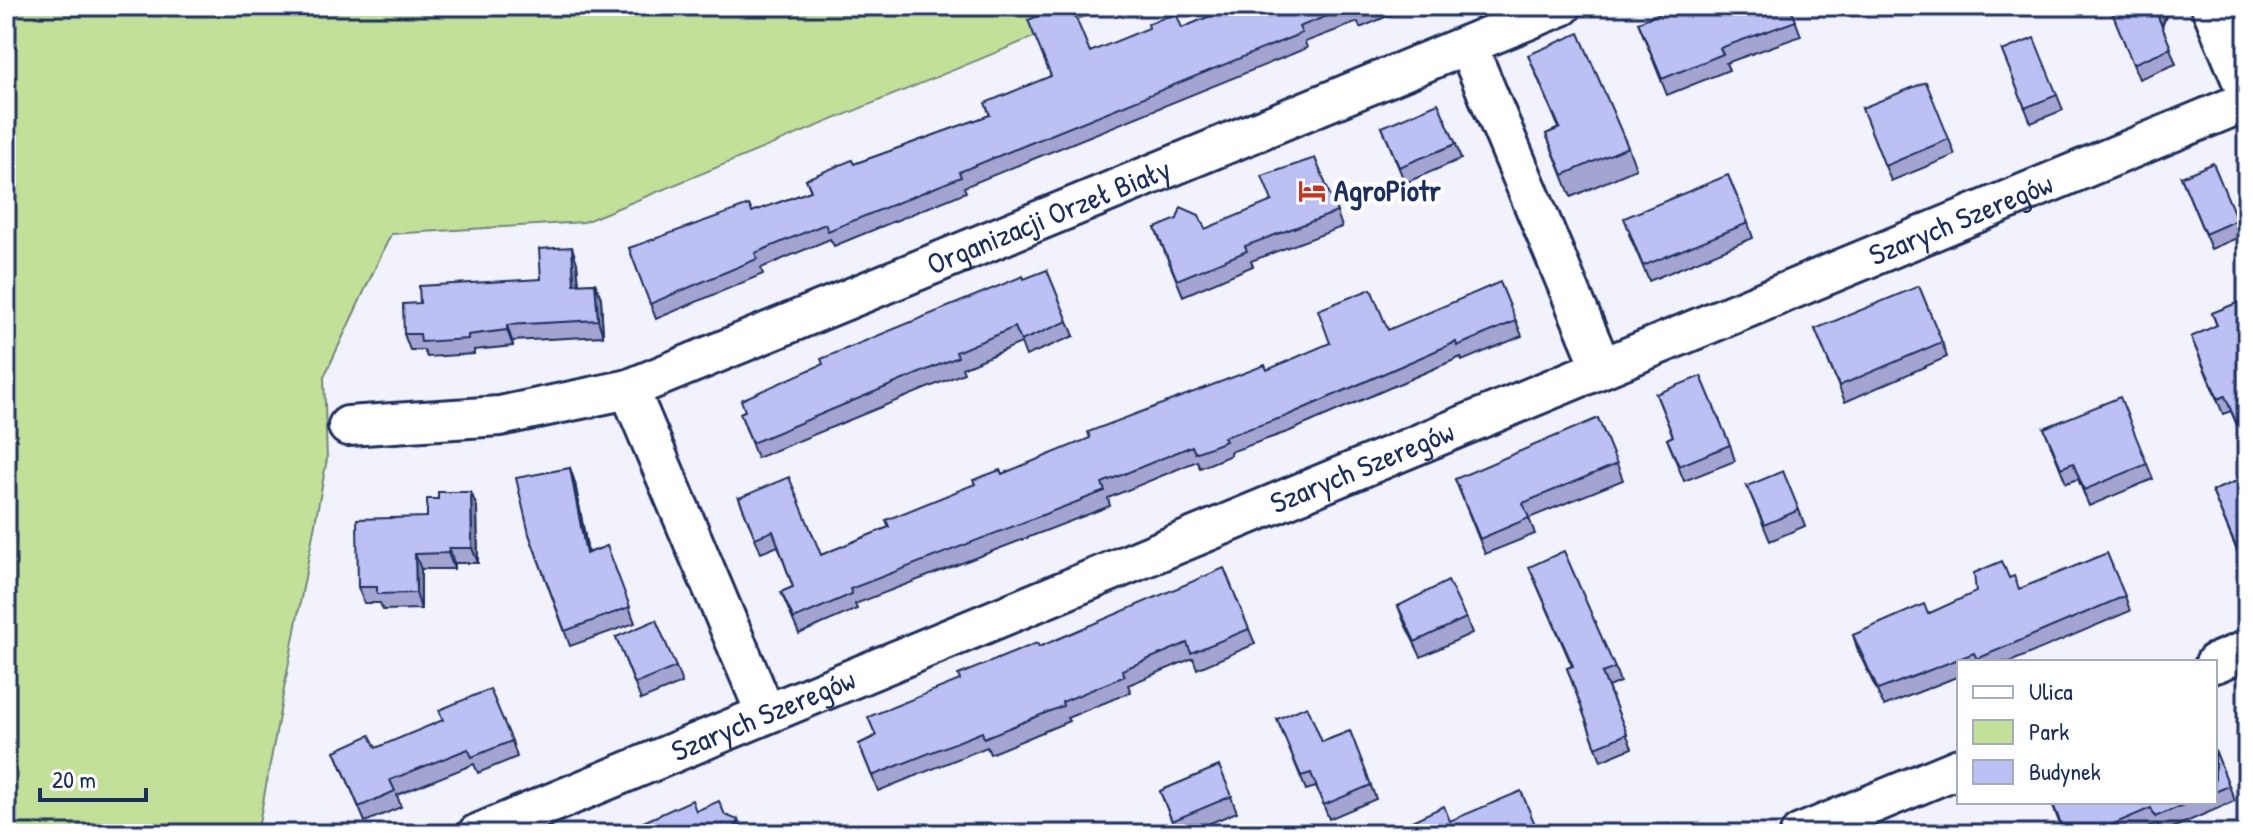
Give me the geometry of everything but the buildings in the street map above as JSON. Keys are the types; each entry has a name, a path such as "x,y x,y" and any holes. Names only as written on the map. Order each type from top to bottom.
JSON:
{"street":[{"name":"Organizacji Orzeł Biały","path":"348,426 500,416 629,389 1562,6"},
{"path":"2214,6 2247,85"},
{"path":"1468,47 1602,368"},
{"name":"Szarych Szeregów","path":"477,834 2247,101"},
{"path":"629,389 766,714"},
{"path":"2217,662 2247,650"},
{"path":"1800,834 1957,769"}],"green space":[{"path":"6,6 1109,6 584,222 391,234 324,377 327,459 257,834 6,834"}],"place":[{"name":"AgroPiotr","path":"1312,191"}]}
